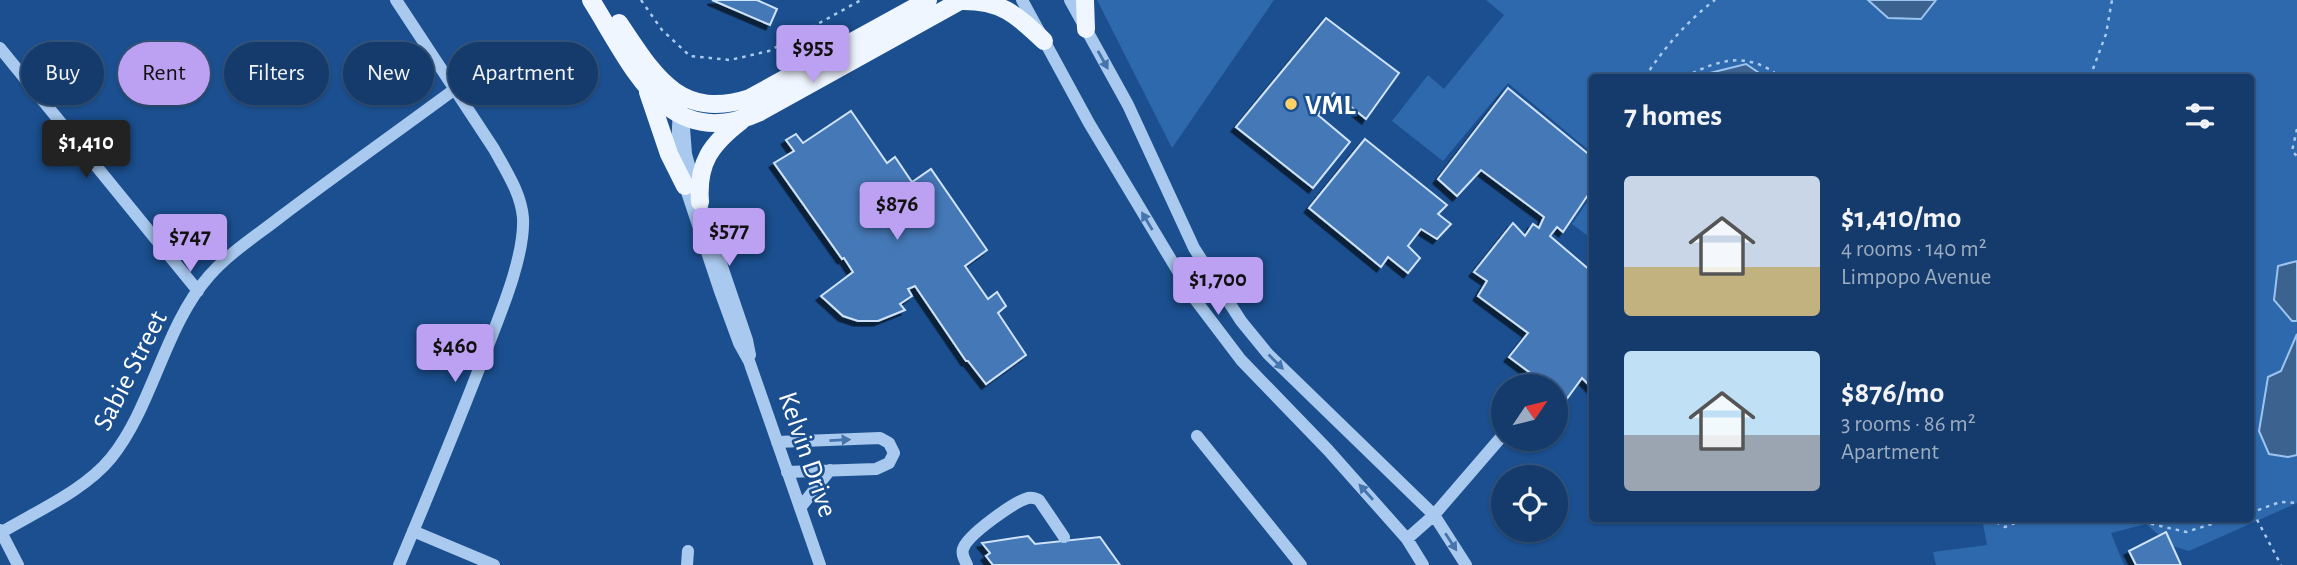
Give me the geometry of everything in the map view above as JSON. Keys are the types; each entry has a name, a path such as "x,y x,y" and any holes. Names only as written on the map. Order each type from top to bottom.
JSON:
{"main road":[{"path":"591,0 647,89 663,105 683,107 725,104 750,97 928,0"},
{"path":"604,0 647,63 683,107 714,123 744,119"},
{"path":"1085,0 1086,29"},
{"path":"700,202 699,177 709,152 727,132 744,119 961,1 976,1 1003,7 1016,14 1044,41"},
{"path":"647,89 669,154 685,186"}],"street":[{"path":"396,0 448,78"},
{"path":"1022,0 1089,123 1194,298 1241,360 1328,450 1407,539 1423,565"},
{"path":"1070,0 1128,105 1194,248 1241,321 1268,354 1434,515 1466,565"},
{"path":"0,48 198,291"},
{"name":"Sabie Street","path":"1,531 86,482 111,458 131,427 157,368 208,277 296,205 448,94"},
{"path":"399,565 506,298 522,238 520,202 508,174 465,105"},
{"name":"Kelvin Drive","path":"683,107 677,148 685,186 736,337 749,361 820,565"},
{"name":"Kelvin Drive","path":"683,107 686,153 747,340 749,361"},
{"path":"1197,436 1301,565"},
{"path":"777,442 880,438 889,443 894,457 881,467 787,472"},
{"path":"1407,539 1434,515 1491,449"},
{"path":"800,508 830,470"},
{"path":"967,565 962,555 968,541 999,515 1027,498 1039,500 1064,537"},
{"path":"1,531 18,565"},
{"path":"413,531 494,565"},
{"path":"687,565 688,551"}],"path":[{"path":"641,0 662,30 690,56 730,60 769,51 861,0"},
{"path":"1647,74 1668,45 1700,11 1715,0"},
{"path":"2091,74 2106,34 2112,0"},
{"path":"1693,74 1737,58 1771,69 1777,74"},
{"path":"2297,129 2292,151 2297,156"},
{"path":"2254,511 2280,502 2297,502"},
{"path":"2254,516 2281,565"},
{"path":"1996,522 2005,527 2018,522"},
{"path":"2143,522 2186,532 2218,522"}],"shaded area":[{"path":"1097,0 1274,0 1172,148"},
{"path":"1486,0 2297,0 2297,503 2189,551 2172,546 2146,524 2111,533 2124,565 1936,565 1933,552 1987,545 1983,522 2254,522 2254,74 1589,74 1589,150 1508,83 1443,161 1392,121 1428,75 1444,89 1504,15"},
{"path":"1868,0 1936,0 1921,19 1888,18"},
{"path":"1746,64 1761,74 1706,74"},
{"path":"1589,199 1589,237 1572,224"},
{"path":"2297,261 2297,321 2292,321 2274,300 2278,266"},
{"path":"2297,334 2297,455 2288,457 2269,454 2259,431 2268,377 2281,371"}],"building":[{"path":"712,0 757,0 777,9 770,25"},
{"name":"VML","path":"1326,18 1399,73 1366,119 1334,93 1318,115 1350,142 1313,188 1236,127"},
{"path":"1508,88 1589,155 1589,193 1563,232 1557,227 1550,236 1589,269 1589,385 1582,378 1568,397 1568,374 1532,374 1509,357 1528,333 1478,296 1487,281 1474,272 1513,223 1525,236 1533,224 1539,228 1544,217 1481,170 1457,196 1438,179"},
{"path":"851,111 887,163 895,157 912,182 931,169 987,250 965,266 988,299 997,292 1006,306 998,313 1026,355 986,384 966,361 915,286 908,289 912,296 900,304 905,310 878,321 858,321 843,316 821,296 853,272 774,163 794,151 786,140 796,134 803,143"},
{"path":"1365,139 1447,205 1438,214 1451,224 1437,239 1421,229 1408,246 1420,258 1408,273 1388,257 1381,267 1309,208"},
{"path":"2166,532 2181,565 2136,565 2129,551"},
{"path":"1028,536 1035,544 1100,537 1120,565 993,565 986,556 990,553 982,543"}],"place":[{"name":"VML","path":"1291,104"}]}
